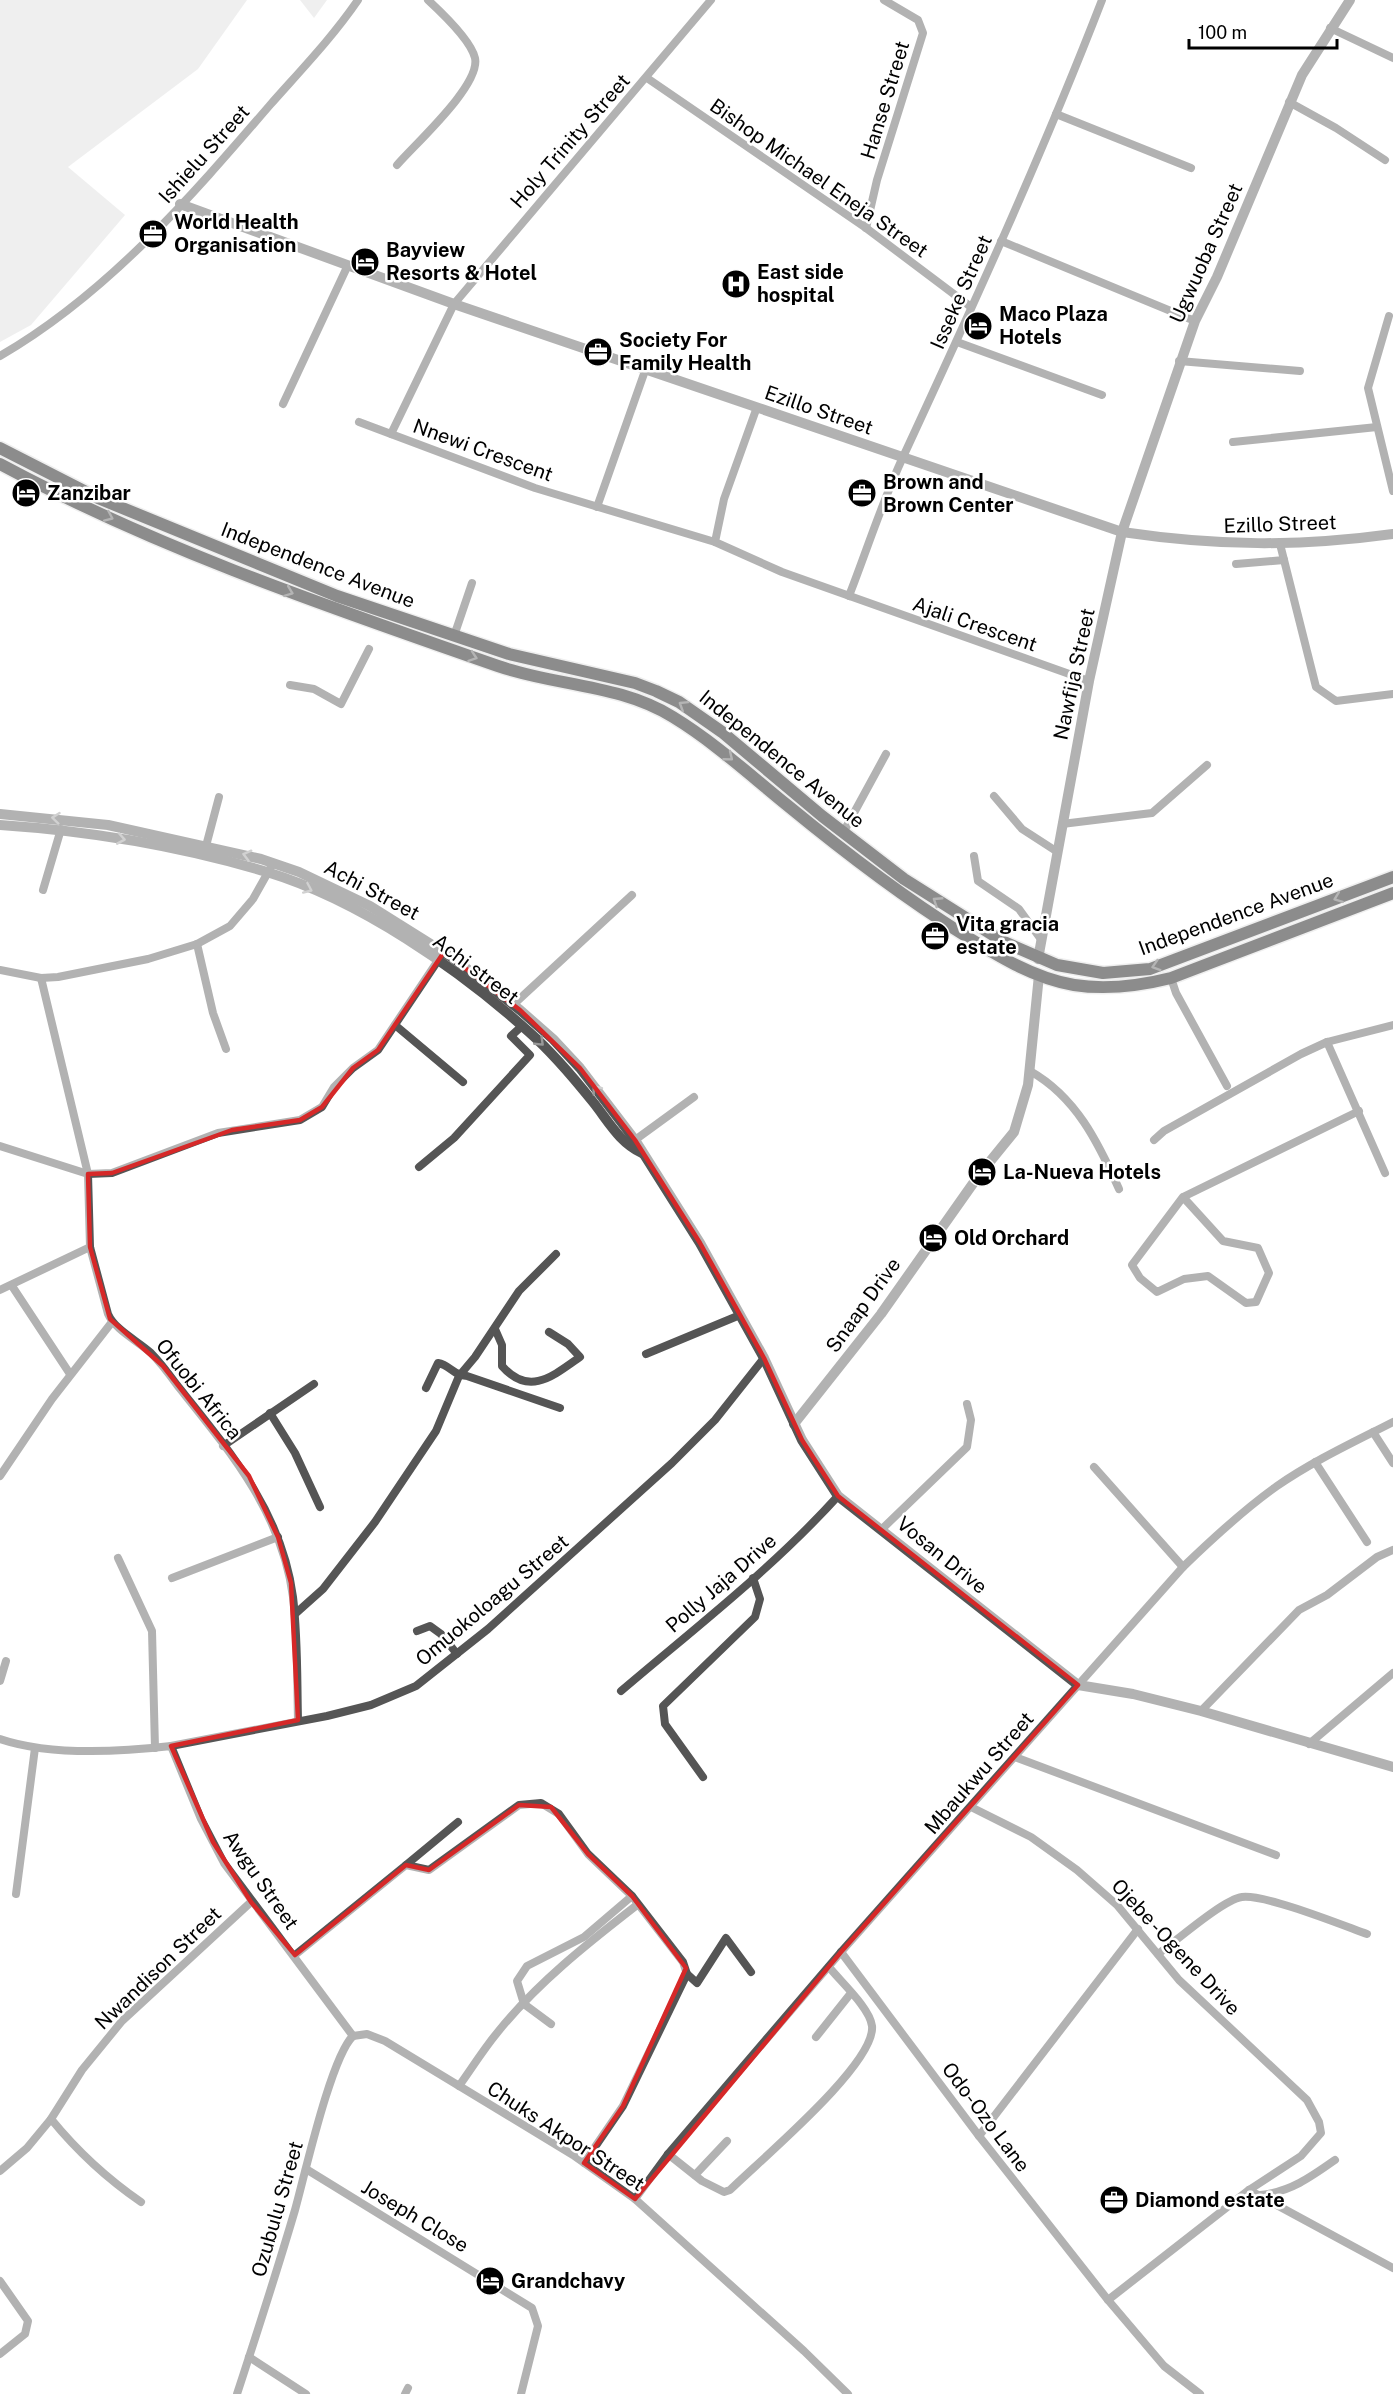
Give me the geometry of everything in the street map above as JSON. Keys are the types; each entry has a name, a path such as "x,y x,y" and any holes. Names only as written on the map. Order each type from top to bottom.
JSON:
{"main road":[{"name":"Independence Avenue","path":"0,448 98,498 337,596 454,636 547,664 634,683 672,699 722,732 843,833 904,879 975,926 1038,958 1088,972 1150,969 1393,877"},
{"name":"Independence Avenue","path":"0,464 65,498 124,524 332,609 504,668 602,689 656,707 697,732 849,856 896,890 986,948 1039,975 1076,985 1107,987 1134,986 1171,978 1393,893"}],"street":[{"name":"Ishielu Street","path":"0,356 43,330 90,293 180,204 308,63 358,0"},
{"path":"397,165 458,97 473,74 475,58 469,45 428,0"},
{"name":"Holy Trinity Street","path":"391,434 454,304 711,0"},
{"name":"Hanse Street","path":"866,228 878,180 923,33 918,20 884,0"},
{"name":"Isseke Street","path":"849,596 903,458 1001,242 1102,0"},
{"name":"Ugwuoba Street","path":"1122,532 1152,452 1179,361 1195,321 1217,277 1302,75 1350,0"},
{"path":"1330,28 1393,58"},
{"name":"Bishop Michael Eneja Street","path":"647,78 866,228 971,307"},
{"path":"1289,102 1336,128 1385,160"},
{"path":"1056,114 1191,168"},
{"name":"Ezillo Street","path":"180,204 454,304 1122,532 1214,544 1280,544 1393,534"},
{"path":"1001,242 1195,321"},
{"path":"283,404 348,266"},
{"path":"1389,316 1368,388 1393,491"},
{"path":"957,342 1102,394"},
{"path":"1179,361 1300,371"},
{"path":"597,507 646,368"},
{"path":"715,542 724,499 757,407"},
{"name":"Nnewi Crescent","path":"359,422 535,488 715,542 782,572"},
{"path":"1233,442 1377,427"},
{"name":"Nawfija Street","path":"1038,958 1089,681 1122,532"},
{"path":"1280,544 1316,687 1336,701 1393,694"},
{"path":"1236,564 1284,560"},
{"name":"Ajali Crescent","path":"782,572 1089,681"},
{"path":"454,636 472,583"},
{"path":"290,685 314,689 340,704 369,649"},
{"path":"843,833 886,754"},
{"path":"1062,824 1152,813 1207,765"},
{"path":"206,846 219,796"},
{"path":"994,796 1022,829 1056,851"},
{"name":"Achi Street","path":"0,814 108,825 206,846 271,868 311,877 369,906 441,957 514,1004 572,1059 635,1140 642,1154"},
{"path":"0,825 61,829 271,868 253,899 230,926 197,944 148,959 41,978 0,970"},
{"path":"43,890 61,829"},
{"path":"974,856 978,881 1019,909 1041,938"},
{"path":"514,1004 632,895"},
{"path":"197,944 213,1013 226,1049"},
{"path":"0,1146 88,1174 112,1173 218,1133 307,1116 322,1107 334,1087 359,1062 371,1058 378,1050 441,957"},
{"name":"Achi street","path":"441,957 522,1026 564,1066 626,1146 642,1154"},
{"path":"1038,958 1039,975"},
{"name":"Snaap Drive","path":"794,1424 880,1314 979,1175 1014,1132 1023,1106 1030,1071 1039,975"},
{"path":"0,1476 70,1374 112,1322 90,1247 88,1174 41,978"},
{"path":"1171,978 1176,993 1227,1086"},
{"path":"395,1025 463,1082"},
{"path":"419,1167 454,1138 530,1055 510,1036 522,1026"},
{"path":"1154,1140 1164,1131 1283,1063 1327,1042 1393,1028"},
{"path":"1327,1042 1386,1173"},
{"path":"1030,1071 1053,1085 1092,1132 1119,1189"},
{"path":"635,1140 694,1097"},
{"path":"1183,1197 1223,1241 1258,1248 1269,1273 1256,1302 1246,1303 1208,1276 1184,1280 1157,1292 1140,1278 1132,1265 1183,1197 1359,1111"},
{"name":"Vosan Drive","path":"642,1154 700,1243 741,1315 764,1358 794,1424 828,1484 838,1496 882,1529 915,1559 1078,1685 1133,1694 1201,1711 1393,1767"},
{"path":"0,1290 90,1247"},
{"path":"295,1614 323,1589 375,1522 436,1431 459,1376 495,1329 519,1291 556,1254"},
{"path":"12,1286 70,1374"},
{"path":"646,1354 741,1315"},
{"name":"Ofuobi Africa","path":"112,1322 152,1354 255,1486 278,1537 287,1565 295,1614 298,1720"},
{"path":"495,1329 502,1345 502,1366 510,1376 528,1384 552,1377 580,1357 568,1344 549,1332"},
{"name":"Omuokoloagu Street","path":"171,1746 371,1705 416,1686 514,1607 672,1463 715,1420 764,1358"},
{"path":"426,1388 438,1363 445,1364 459,1376 467,1376 560,1408"},
{"path":"223,1446 314,1384"},
{"path":"882,1529 967,1447 971,1420 967,1404"},
{"path":"270,1413 295,1453 320,1507"},
{"name":"Mbaukwu Street","path":"635,2199 668,2154 841,1952 1183,1566 1240,1514 1315,1462 1393,1422"},
{"path":"1373,1432 1393,1463"},
{"path":"1315,1462 1367,1542"},
{"path":"1094,1467 1183,1566"},
{"name":"Polly Jaja Drive","path":"621,1690 753,1578 815,1521 838,1496"},
{"path":"172,1578 278,1537"},
{"path":"1201,1711 1299,1610 1327,1595 1377,1557 1393,1551"},
{"path":"118,1558 152,1631 155,1748"},
{"path":"703,1777 665,1724 663,1706 755,1617 760,1599 753,1578"},
{"path":"417,1631 430,1626 441,1634 458,1654"},
{"path":"0,1681 6,1661"},
{"path":"1309,1744 1393,1673"},
{"path":"0,1739 35,1748 171,1746"},
{"name":"Awgu Street","path":"171,1746 180,1773 224,1863 251,1902 295,1955 353,2036"},
{"path":"16,1894 35,1748"},
{"path":"1015,1757 1276,1856"},
{"path":"406,1865 429,1870 509,1811 531,1802 541,1803 559,1814 588,1854 632,1896 676,1952 687,1974 697,1983 726,1938 751,1972"},
{"name":"Ojebe -Ogene Drive","path":"971,1807 1031,1837 1066,1860 1117,1905 1190,1991 1307,2100 1319,2122 1321,2133 1316,2142 1301,2156 1249,2190"},
{"path":"295,1955 458,1822"},
{"path":"551,2024 524,2004 517,1984 527,1966 584,1937 632,1896"},
{"path":"1158,1954 1219,1907 1242,1896 1269,1901 1367,1934"},
{"name":"Nwandison Street","path":"0,2171 27,2148 51,2119 81,2070 122,2021 251,1902"},
{"path":"459,2086 497,2032 524,2004 592,1940 637,1905"},
{"path":"979,2136 1138,1929"},
{"name":"Odo-Ozo Lane","path":"841,1952 979,2136 1108,2300 1164,2366 1200,2394"},
{"path":"668,2154 718,2191 730,2190 822,2102 863,2052 871,2039 872,2025 868,2014 829,1967"},
{"path":"584,2163 623,2106 687,1974"},
{"path":"816,2037 851,1993"},
{"name":"Chuks Akpor Street","path":"353,2036 367,2034 385,2041 584,2163 635,2199 781,2330 848,2394"},
{"name":"Ozubulu Street","path":"237,2394 329,2091 346,2045 353,2036"},
{"path":"51,2119 74,2147 104,2177 141,2202"},
{"path":"695,2175 727,2141"},
{"path":"1260,2195 1282,2193 1335,2160"},
{"name":"Joseph Close","path":"306,2169 527,2303 535,2314 538,2326 521,2394"},
{"path":"1108,2300 1249,2190 1393,2268"},
{"path":"0,2280 28,2321 25,2334 0,2354"},
{"path":"249,2357 306,2394"}],"highlighted area":[{"path":"444,952 520,1010 580,1068 635,1140 700,1243 764,1358 802,1440 838,1496 1078,1685 841,1952 635,2199 584,2163 623,2106 686,1968 632,1896 588,1854 551,1807 519,1805 429,1870 406,1865 295,1955 251,1902 213,1842 171,1746 298,1720 291,1583 278,1537 249,1476 163,1366 110,1319 90,1247 87,1203 88,1174 112,1173 232,1130 300,1120 322,1107 353,1068 378,1050"}],"shaded area":[{"path":"0,0 247,0 198,69 68,167 125,215 31,325 0,342"},
{"path":"300,0 327,0 314,18"}],"place":[{"name":"World Health Organisation","path":"153,234"},
{"name":"Bayview Resorts & Hotel","path":"365,262"},
{"name":"East side hospital","path":"736,284"},
{"name":"Maco Plaza Hotels","path":"978,326"},
{"name":"Society For Family Health","path":"598,352"},
{"name":"Zanzibar","path":"26,493"},
{"name":"Brown and Brown Center","path":"862,493"},
{"name":"Vita gracia estate","path":"935,936"},
{"name":"La-Nueva Hotels","path":"982,1172"},
{"name":"Old Orchard","path":"933,1238"},
{"name":"Diamond estate","path":"1114,2200"},
{"name":"Grandchavy","path":"490,2281"}]}
